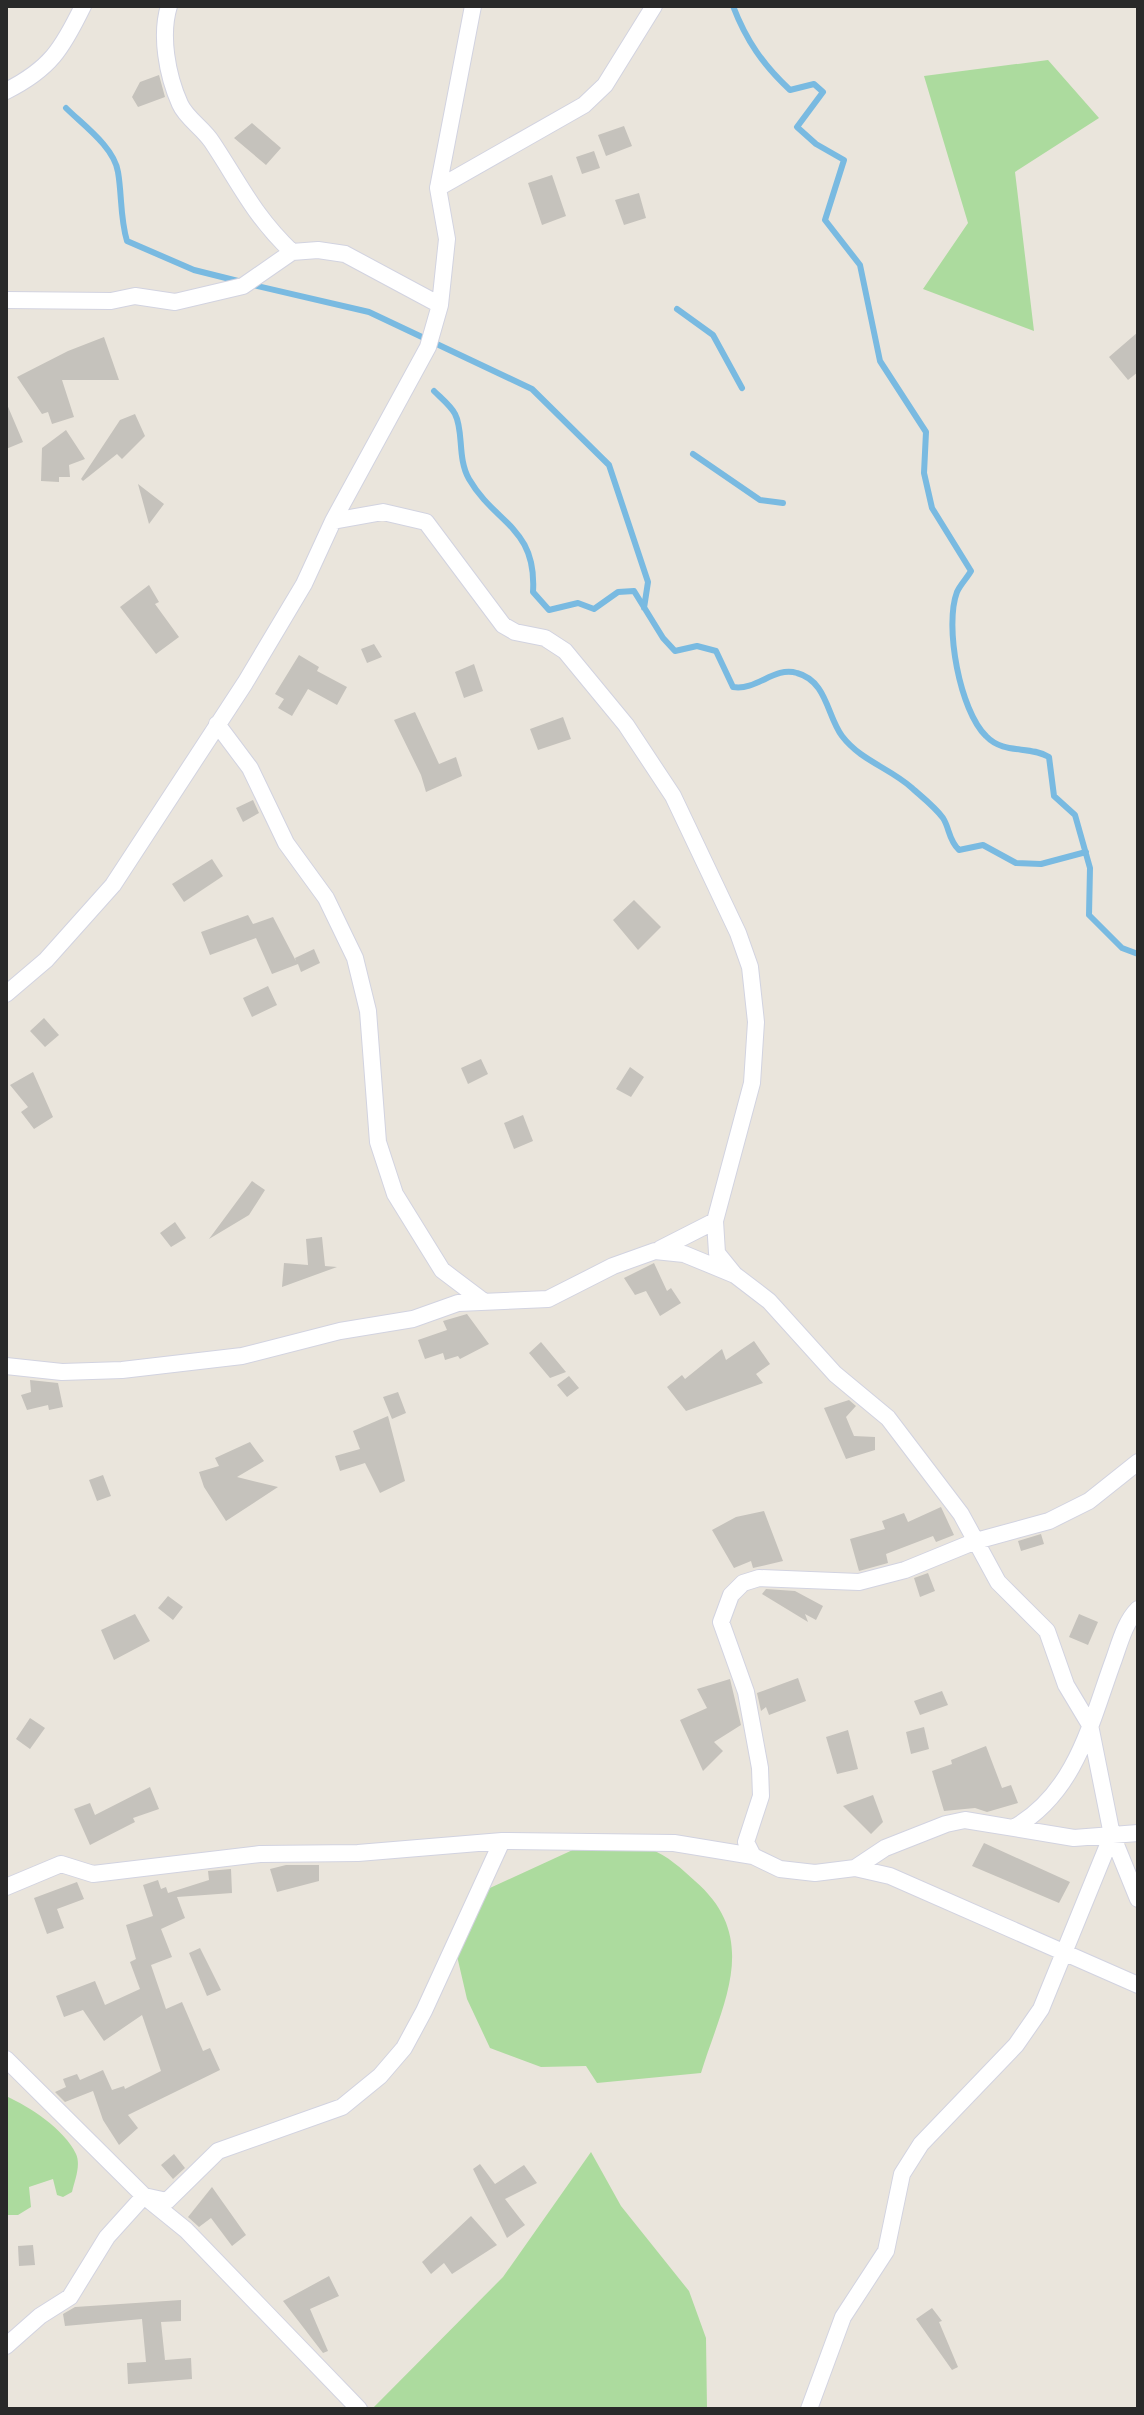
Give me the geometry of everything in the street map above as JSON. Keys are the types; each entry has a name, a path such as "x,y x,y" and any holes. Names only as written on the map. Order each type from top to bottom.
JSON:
{"street":[{"path":"6,91 28,80 54,59 83,6"},
{"path":"169,6 165,20 167,54 181,106 210,139 253,210 292,252"},
{"path":"6,994 46,960 113,885 304,584 333,521 428,347 440,305 447,239 438,188 473,6"},
{"path":"438,188 584,105 605,85 654,6"},
{"path":"6,300 111,301 135,296 175,302 243,286 292,252 318,250 345,254 440,305"},
{"path":"333,521 383,512 426,522 503,625 515,632 545,638 565,651 626,725 673,796 738,933 750,967 756,1022 752,1083 715,1221 717,1253 735,1275 769,1301 835,1374 888,1418 922,1459 976,1541 998,1582 1047,1631 1066,1685 1090,1725 1112,1835 1138,1899"},
{"path":"217,724 250,768 286,843 326,898 355,958 368,1011 378,1142 395,1194 442,1270 483,1301"},
{"path":"6,1366 62,1372 196,1363 413,1319 458,1303 548,1299 715,1221"},
{"path":"655,1251 684,1254 735,1275"},
{"path":"753,1856 746,1842 761,1796 760,1768 746,1692 721,1622 731,1595 743,1583 759,1578 838,1583 882,1578 976,1541 1049,1521 1120,1479 1138,1462"},
{"path":"1015,1827 1050,1800 1079,1759 1121,1640 1138,1609"},
{"path":"855,1868 885,1848 946,1824 965,1820 1074,1838 1138,1833"},
{"path":"809,2409 843,2317 886,2251 902,2174 921,2144 1016,2045 1041,2009 1112,1835"},
{"path":"144,2196 167,2201 218,2151 342,2107 380,2076 404,2048 424,2011 502,1841"},
{"path":"6,1887 61,1864 93,1874 260,1854 358,1853 502,1841 674,1843 753,1856 780,1869 815,1873 855,1868 890,1876 1138,1985"},
{"path":"6,2059 144,2196 186,2230 359,2409"},
{"path":"6,2346 40,2316 70,2297 107,2237 144,2196"}],"green space":[{"path":"1048,60 1099,118 1015,172 1034,331 923,289 968,223 924,76"},
{"path":"577,1848 650,1849 680,1868 715,1903 727,1926 732,1949 731,1973 701,2073 597,2083 586,2066 541,2067 490,2048 467,1999 454,1943 479,1893"},
{"path":"6,2096 55,2128 71,2145 78,2163 72,2192 63,2197 57,2195 53,2179 29,2187 31,2207 18,2215 6,2215"},
{"path":"591,2152 621,2206 689,2291 706,2338 707,2409 372,2409 503,2277"}],"building":[{"path":"159,75 165,97 138,107 132,97 140,82"},
{"path":"252,123 281,148 266,165 234,138"},
{"path":"624,126 632,146 606,156 598,135"},
{"path":"594,151 600,168 582,174 576,157"},
{"path":"552,175 566,216 542,225 528,183"},
{"path":"639,193 646,218 624,225 615,200"},
{"path":"1138,332 1138,372 1128,380 1109,357"},
{"path":"104,337 119,380 62,380 74,417 52,424 48,412 42,414 17,377"},
{"path":"6,402 23,442 6,449"},
{"path":"135,414 145,436 122,459 117,454 83,481 81,479 120,420"},
{"path":"66,430 85,459 69,465 70,477 59,477 59,482 41,481 42,448"},
{"path":"138,484 164,504 149,524"},
{"path":"149,585 159,602 155,604 179,637 156,654 120,607"},
{"path":"374,644 382,657 367,663 361,649"},
{"path":"299,655 319,667 317,671 347,687 337,705 308,689 292,716 278,708 284,699 275,694"},
{"path":"474,664 483,691 464,698 455,672"},
{"path":"415,712 439,764 456,757 462,776 426,792 394,720"},
{"path":"563,717 571,739 538,750 530,729"},
{"path":"253,800 259,813 243,822 236,808"},
{"path":"212,859 223,876 184,902 172,884"},
{"path":"634,900 661,927 638,950 613,920"},
{"path":"248,915 253,924 273,917 296,961 295,958 314,949 320,963 301,972 298,964 272,974 256,938 210,955 201,932"},
{"path":"268,986 277,1005 252,1017 243,998"},
{"path":"44,1018 59,1035 45,1047 30,1031"},
{"path":"481,1059 488,1074 468,1084 461,1068"},
{"path":"630,1067 644,1077 631,1097 616,1089"},
{"path":"33,1072 53,1117 34,1129 21,1112 28,1107 10,1085"},
{"path":"523,1115 533,1141 514,1149 504,1123"},
{"path":"252,1181 265,1190 249,1215 209,1239"},
{"path":"175,1222 186,1238 171,1247 160,1233"},
{"path":"322,1237 325,1266 337,1267 282,1287 284,1263 308,1265 306,1239"},
{"path":"654,1263 667,1291 671,1288 681,1303 660,1316 646,1291 635,1295 624,1278"},
{"path":"467,1314 489,1344 460,1359 458,1356 445,1360 443,1353 425,1359 418,1340 447,1330 443,1321"},
{"path":"754,1341 770,1364 756,1374 763,1383 686,1411 667,1387 682,1375 685,1379 722,1349 726,1360"},
{"path":"541,1342 566,1372 550,1378 529,1353"},
{"path":"569,1376 579,1388 567,1397 557,1385"},
{"path":"30,1380 58,1383 63,1407 49,1410 48,1405 27,1410 21,1395 31,1392"},
{"path":"398,1392 406,1413 392,1419 383,1397"},
{"path":"849,1400 856,1406 846,1417 854,1436 875,1437 875,1450 846,1459 824,1408"},
{"path":"388,1416 405,1481 380,1493 365,1463 340,1471 335,1456 360,1449 353,1431"},
{"path":"250,1442 264,1461 237,1477 278,1487 226,1521 204,1487 199,1472 219,1466 215,1458"},
{"path":"103,1475 111,1496 97,1501 89,1480"},
{"path":"941,1507 954,1535 936,1542 933,1536 886,1554 888,1563 859,1571 850,1539 885,1529 882,1521 904,1513 908,1522"},
{"path":"764,1511 783,1561 753,1568 751,1561 734,1568 712,1530 736,1517"},
{"path":"1041,1534 1044,1544 1021,1551 1018,1541"},
{"path":"928,1573 935,1591 920,1597 914,1578"},
{"path":"766,1589 795,1591 823,1606 816,1620 805,1614 808,1622 762,1594"},
{"path":"168,1596 183,1607 173,1620 158,1608"},
{"path":"135,1614 150,1641 114,1660 101,1630"},
{"path":"1079,1614 1098,1622 1088,1645 1069,1637"},
{"path":"798,1678 806,1701 769,1715 766,1707 761,1711 757,1693"},
{"path":"730,1679 741,1725 714,1742 723,1751 703,1771 680,1720 707,1708 697,1689"},
{"path":"942,1691 948,1705 920,1715 914,1701"},
{"path":"30,1718 45,1728 30,1749 16,1739"},
{"path":"924,1727 929,1749 911,1754 906,1732"},
{"path":"848,1730 858,1769 837,1774 826,1737"},
{"path":"986,1746 1002,1788 1011,1785 1018,1803 987,1812 975,1808 944,1811 932,1771"},
{"path":"150,1787 159,1809 133,1818 135,1822 90,1845 74,1809 90,1803 95,1815"},
{"path":"873,1795 883,1822 871,1834 843,1806"},
{"path":"984,1843 1070,1882 1059,1903 972,1866"},
{"path":"286,1865 319,1865 319,1881 277,1892 270,1869"},
{"path":"231,1869 232,1893 177,1897 185,1918 161,1929 172,1957 151,1965 166,2009 182,2002 203,2051 210,2048 220,2070 128,2115 138,2128 119,2145 103,2120 93,2091 65,2102 55,2092 66,2087 63,2079 77,2074 80,2080 103,2070 112,2090 124,2086 125,2089 161,2071 142,2015 104,2041 83,2010 64,2017 56,1996 95,1981 105,2005 140,1989 130,1962 136,1959 126,1925 153,1916 143,1885 158,1880 161,1889 166,1887 168,1893 209,1880 208,1871"},
{"path":"77,1882 84,1899 57,1909 64,1928 47,1934 34,1898"},
{"path":"200,1948 221,1990 207,1996 189,1953"},
{"path":"174,2154 185,2168 173,2179 161,2165"},
{"path":"480,2164 495,2184 524,2165 537,2183 505,2199 525,2225 507,2238 473,2169"},
{"path":"212,2187 246,2235 232,2246 211,2218 199,2227 188,2217"},
{"path":"471,2216 497,2245 452,2274 444,2263 431,2274 422,2262"},
{"path":"33,2245 35,2265 19,2266 18,2246"},
{"path":"329,2276 339,2296 310,2309 328,2351 323,2353 283,2301"},
{"path":"181,2300 181,2321 161,2322 165,2360 191,2358 192,2379 128,2384 127,2363 146,2362 142,2319 65,2326 63,2314 75,2307"},
{"path":"932,2308 942,2321 939,2322 958,2367 952,2370 916,2319"}],"waterway":[{"path":"733,6 756,51 790,90 814,84 823,92 797,127 816,144 844,160 825,220 860,265 880,361 926,432 924,473 932,508 971,571 957,592 952,625 957,667 969,708 977,724 993,742 1049,757 1054,796 1075,815 1090,868 1089,915 1122,948 1138,954"},
{"path":"66,108 111,154 118,172 127,241 194,270 242,282"},
{"path":"253,285 369,312 532,389 609,465 648,582 644,608"},
{"path":"677,309 713,335 742,388"},
{"path":"434,391 458,421 463,462 469,479 521,540 532,570 533,592 549,610 578,603 594,609 618,592 634,591 663,638 675,651 697,646 716,651 733,687 750,686 789,672 807,677 815,683 842,736 858,752 903,781 932,806 943,818 959,850 983,845 1016,863 1041,864 1086,852"},
{"path":"693,454 760,500 783,503"}]}
